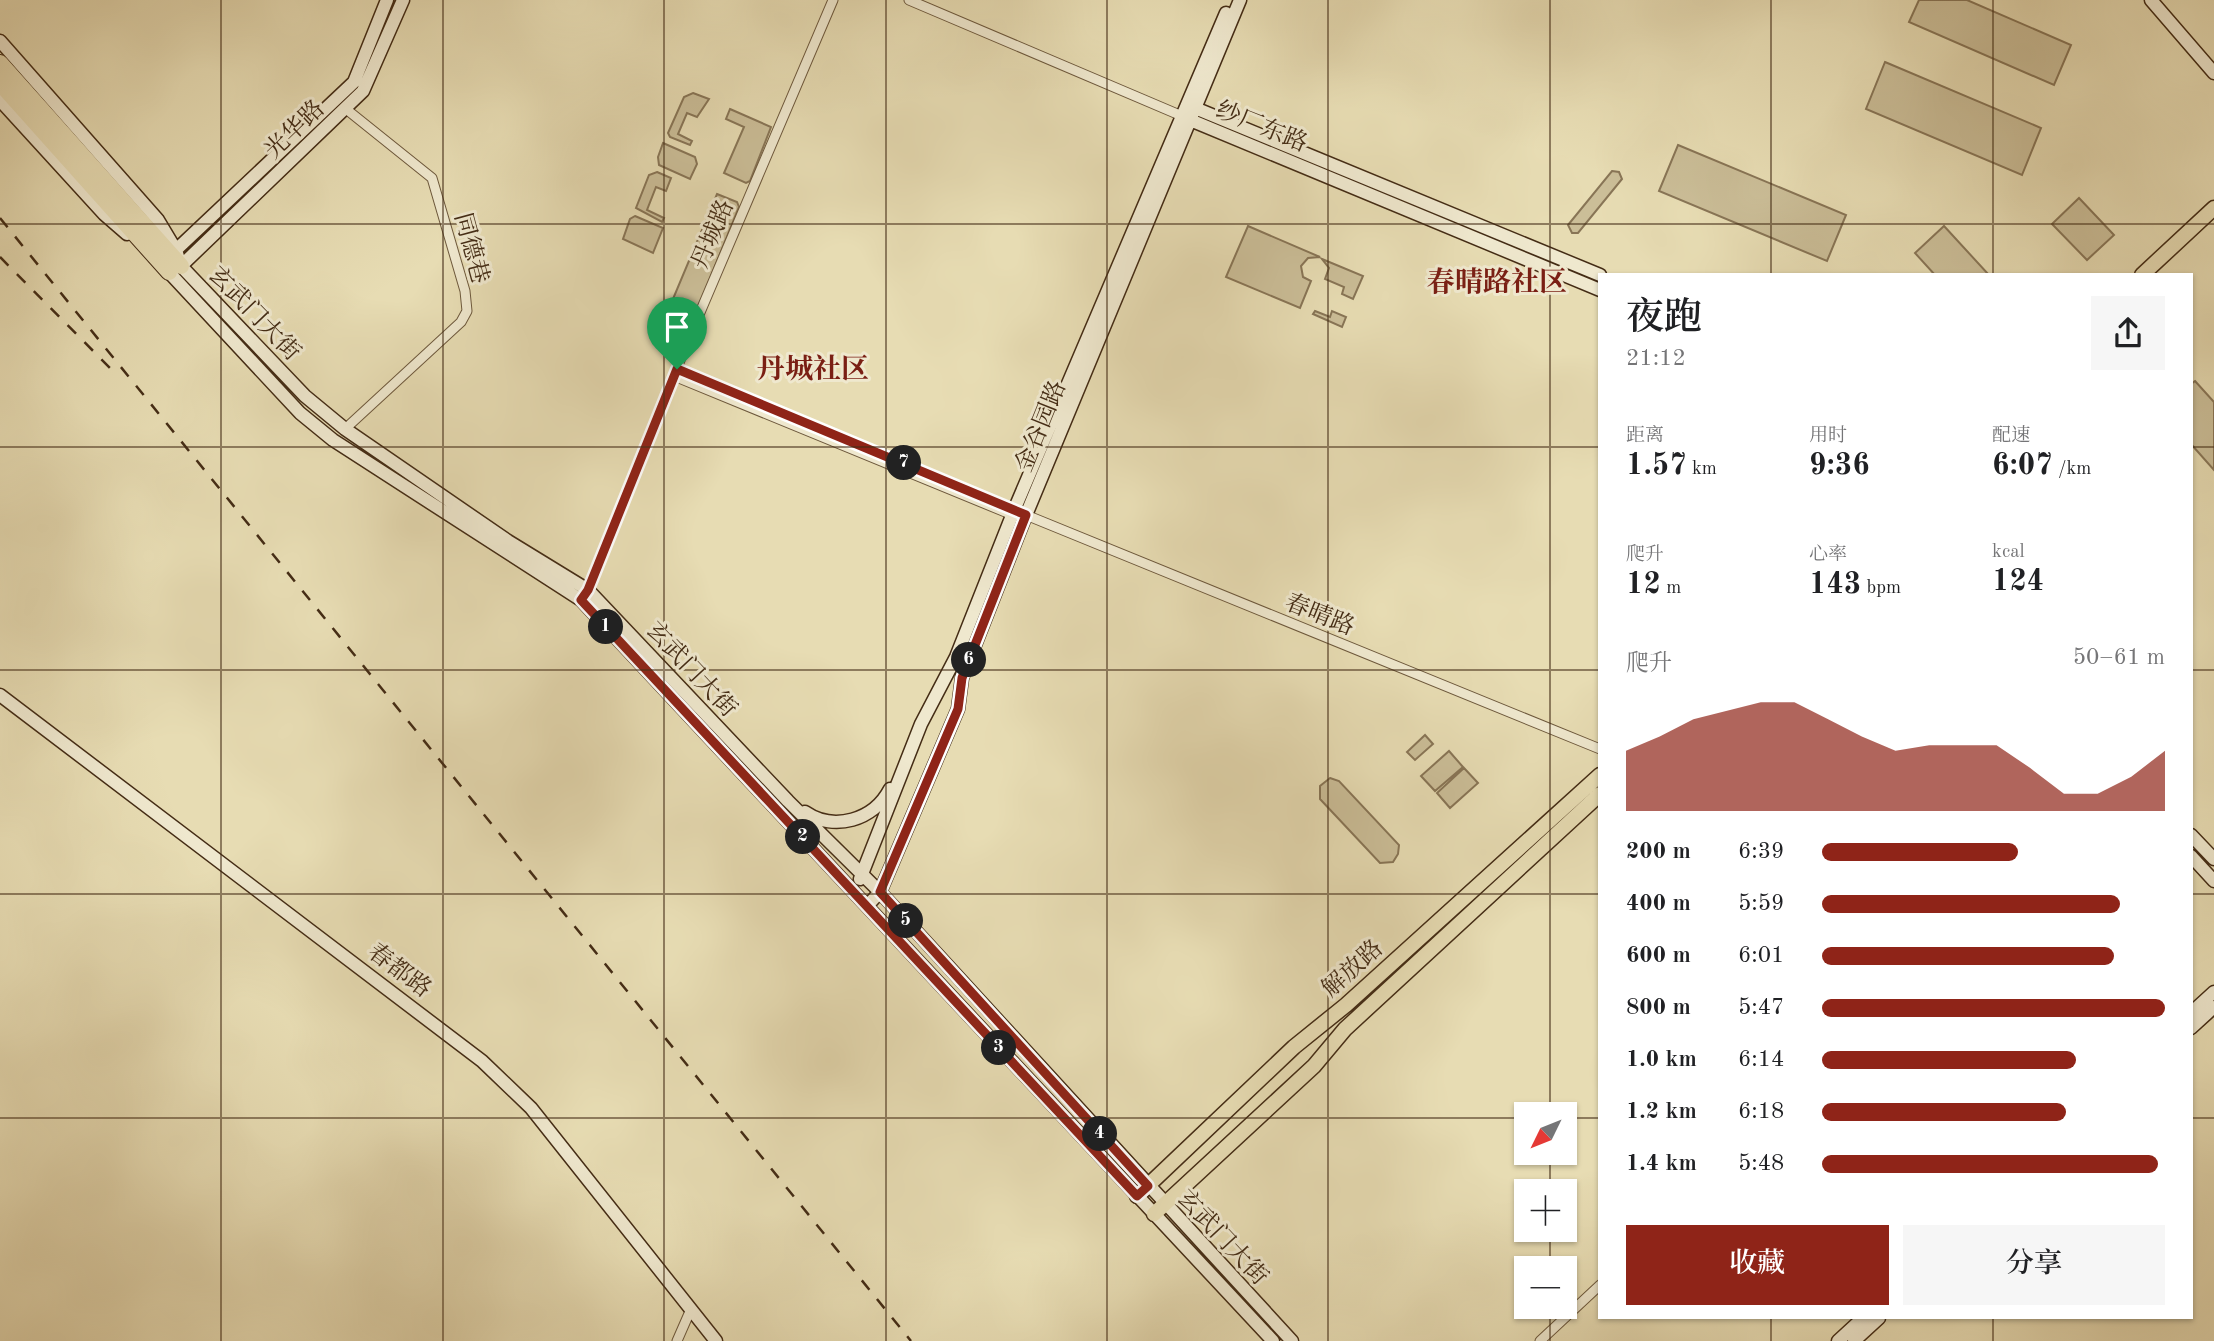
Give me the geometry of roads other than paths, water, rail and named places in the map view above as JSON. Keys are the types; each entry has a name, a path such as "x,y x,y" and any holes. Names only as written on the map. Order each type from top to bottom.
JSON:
{"highway":[{"path":"0,63 120,204"},
{"path":"0,83 175,262"}],"main road":[{"name":"光华路","path":"175,262 354,82 387,0"},
{"name":"光华路","path":"175,262 363,91 403,0"},
{"name":"金谷园路","path":"1189,112 1231,0"},
{"name":"金谷园路","path":"852,889 863,876 910,751 956,657 1189,112 1240,0"},
{"path":"2151,0 2214,73"},
{"name":"玄武门大街","path":"0,41 158,220 175,262 300,413 333,440 584,595 867,906 1159,1209 1292,1341"},
{"name":"玄武门大街","path":"0,100 104,214 175,262 305,396 345,429 584,595 880,892 1142,1191"},
{"name":"纱厂东路","path":"1189,112 1598,274"},
{"name":"纱厂东路","path":"1189,112 1598,289"},
{"path":"2144,273 2214,208"},
{"path":"2156,273 2214,218"},
{"name":"金谷园路","path":"867,906 880,892 958,709 962,678 1018,513"},
{"name":"春都路","path":"0,695 425,1015 482,1061 531,1108 690,1312 708,1341"},
{"name":"春都路","path":"0,702 480,1067 528,1112 716,1341"},
{"path":"788,801 817,820 845,822 865,816 885,799 910,751"},
{"name":"解放路","path":"1142,1191 1294,1047 1346,1005 1598,777"},
{"name":"解放路","path":"1159,1209 1314,1066 1345,1030 1598,796"},
{"path":"2193,837 2214,859"},
{"path":"2193,858 2214,881"},
{"path":"2193,1011 2214,992"},
{"path":"2193,1026 2214,1007"},
{"name":"玄武门大街","path":"1159,1209 1273,1341"},
{"path":"1838,1341 1862,1319"},
{"path":"1854,1341 1878,1319"}],"street":[{"name":"丹城路","path":"584,595 833,0"},
{"name":"纱厂东路","path":"909,0 1189,112"},
{"name":"同德巷","path":"345,429 461,322 467,311 465,290 432,178 346,109"},
{"name":"春晴路","path":"676,372 1598,748"},
{"path":"1540,1341 1598,1287"},
{"path":"677,1341 690,1312"}],"railway":[{"path":"0,218 911,1341"},
{"path":"0,257 113,371"}],"district":[{"name":"春晴路社区","path":"1497,281"},
{"name":"丹城社区","path":"813,368"}]}
